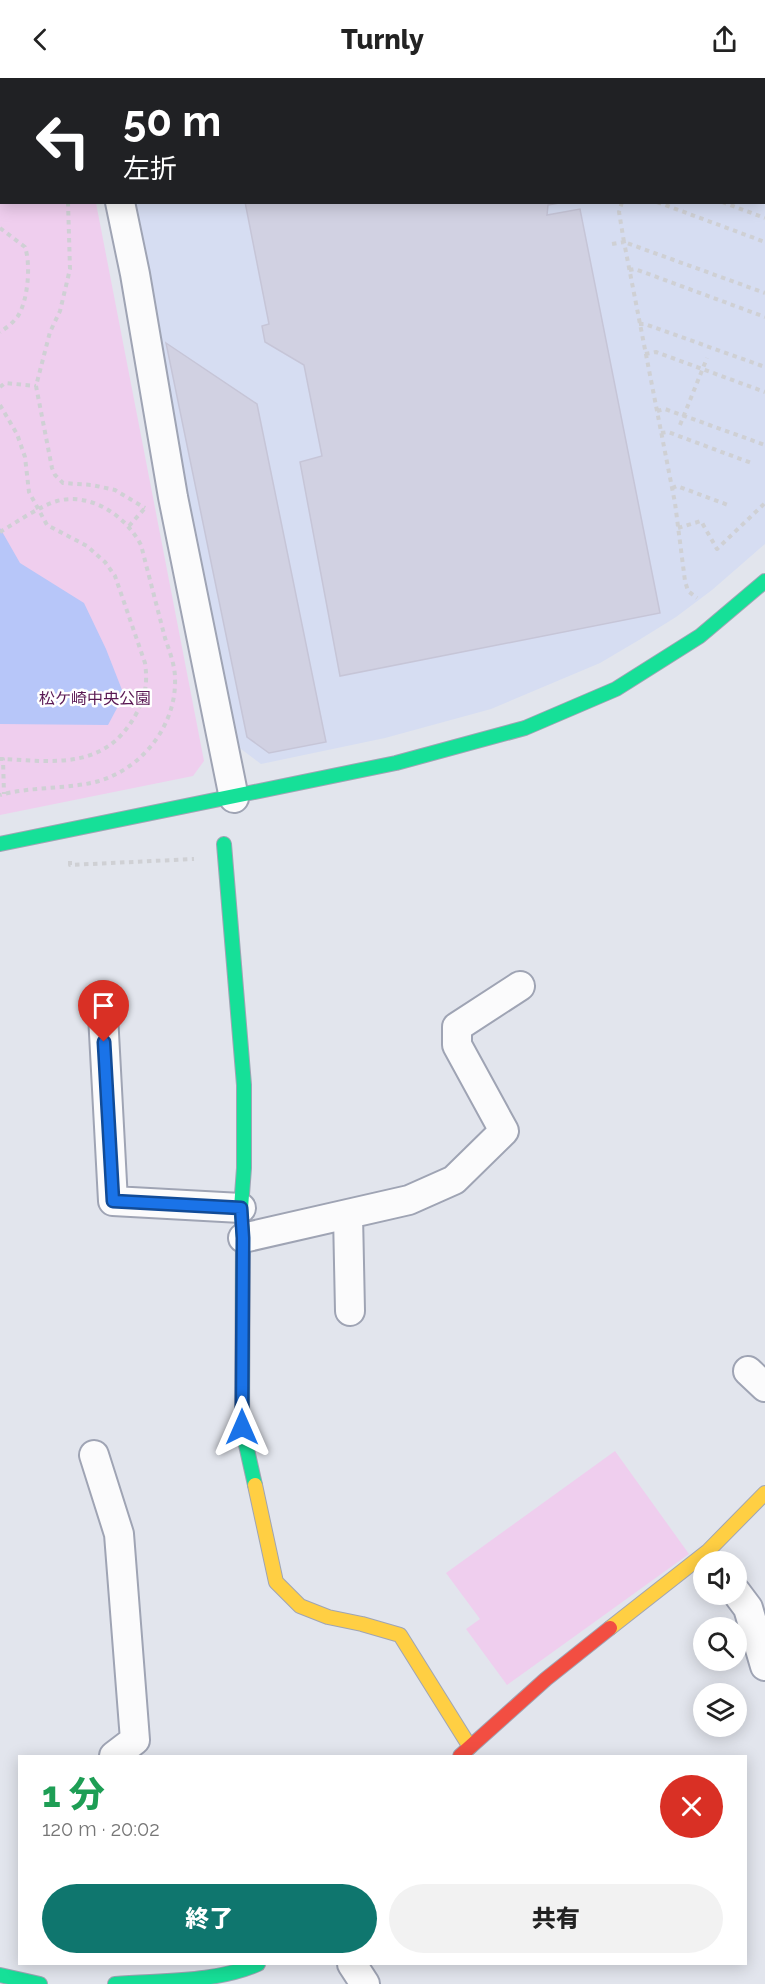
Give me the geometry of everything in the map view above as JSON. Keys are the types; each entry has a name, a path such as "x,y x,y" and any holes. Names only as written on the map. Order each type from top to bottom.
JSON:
{"street":[{"path":"120,204 135,274 173,497 234,798"},
{"path":"0,844 234,798 396,763 525,728 616,689 700,636 765,581"},
{"path":"224,844 244,1085 244,1168 241,1208 243,1238 242,1427 276,1582 300,1606 328,1617 362,1623 400,1635 465,1752 546,1679 693,1570"},
{"path":"243,1238 409,1200 454,1180 504,1131 458,1045 457,1027 520,986"},
{"path":"102,996 113,1201 241,1208"},
{"path":"348,1215 350,1311"},
{"path":"94,1455 119,1534 135,1740 115,1755"},
{"path":"716,1551 765,1493"},
{"path":"746,1605 765,1666"},
{"path":"109,1965 114,1984 206,1976 249,1969 256,1965"},
{"path":"353,1965 365,1984"},
{"path":"0,1975 40,1984"}],"path":[{"path":"68,204 70,269 60,311 50,332 36,386 55,475 63,483 93,485 115,490 153,513"},
{"path":"621,204 619,212 624,242 672,488 685,581 688,591 697,598"},
{"path":"662,204 765,242"},
{"path":"727,204 765,218"},
{"path":"0,228 25,247 29,268 23,305 19,315 0,332"},
{"path":"612,244 624,242 765,293"},
{"path":"629,270 635,269 765,317"},
{"path":"639,324 645,324 765,368"},
{"path":"645,354 656,352 765,392"},
{"path":"680,425 706,358"},
{"path":"0,387 5,383 36,386"},
{"path":"0,405 17,434 25,457 29,492 39,510 47,525 87,546 105,562 115,576 145,663 147,678 146,694 133,720 123,735 110,747 95,755 69,759 37,761 2,759 2,794 91,783 116,775 142,756 162,730 171,711 176,676 141,545 129,526 109,510 84,500 58,501 39,510 0,532"},
{"path":"657,411 665,409 765,445"},
{"path":"661,433 668,432 754,464"},
{"path":"672,488 677,486 729,505"},
{"path":"678,528 701,521 717,549 765,503"},
{"path":"129,526 145,508"},
{"path":"77,864 203,858"}],"shaded area":[{"path":"131,204 765,204 765,544 712,590 676,617 639,640 600,663 491,709 385,738 261,764 237,746"}],"green space":[{"name":"松ケ崎中央公園","path":"0,204 96,204 204,761 193,776 0,815"},
{"path":"615,1451 689,1554 507,1685 466,1629 480,1619 446,1573"}],"water":[{"path":"0,528 20,563 84,603 106,649 124,695 108,725 0,724"}],"building":[{"path":"245,204 554,204 548,205 547,215 580,209 660,613 340,676 300,462 322,456 304,365 265,342 262,326 269,324"},
{"path":"166,343 257,404 326,742 269,753 247,737"}],"traffic: fast":[{"path":"0,844 396,763 525,728 616,689 700,636 765,581"},
{"path":"224,844 244,1085 244,1168 241,1208 243,1238 242,1427 255,1485"},
{"path":"115,1984 206,1978 255,1965"},
{"path":"0,1975 40,1984"}],"traffic: slow":[{"path":"255,1485 276,1582 300,1606 328,1617 400,1635 470,1747"},
{"path":"610,1628 708,1551 765,1493"}],"traffic: jam":[{"path":"461,1755 546,1679 610,1628"}],"route":[{"path":"104,1042 113,1201 241,1208 243,1238 242,1427"}]}
